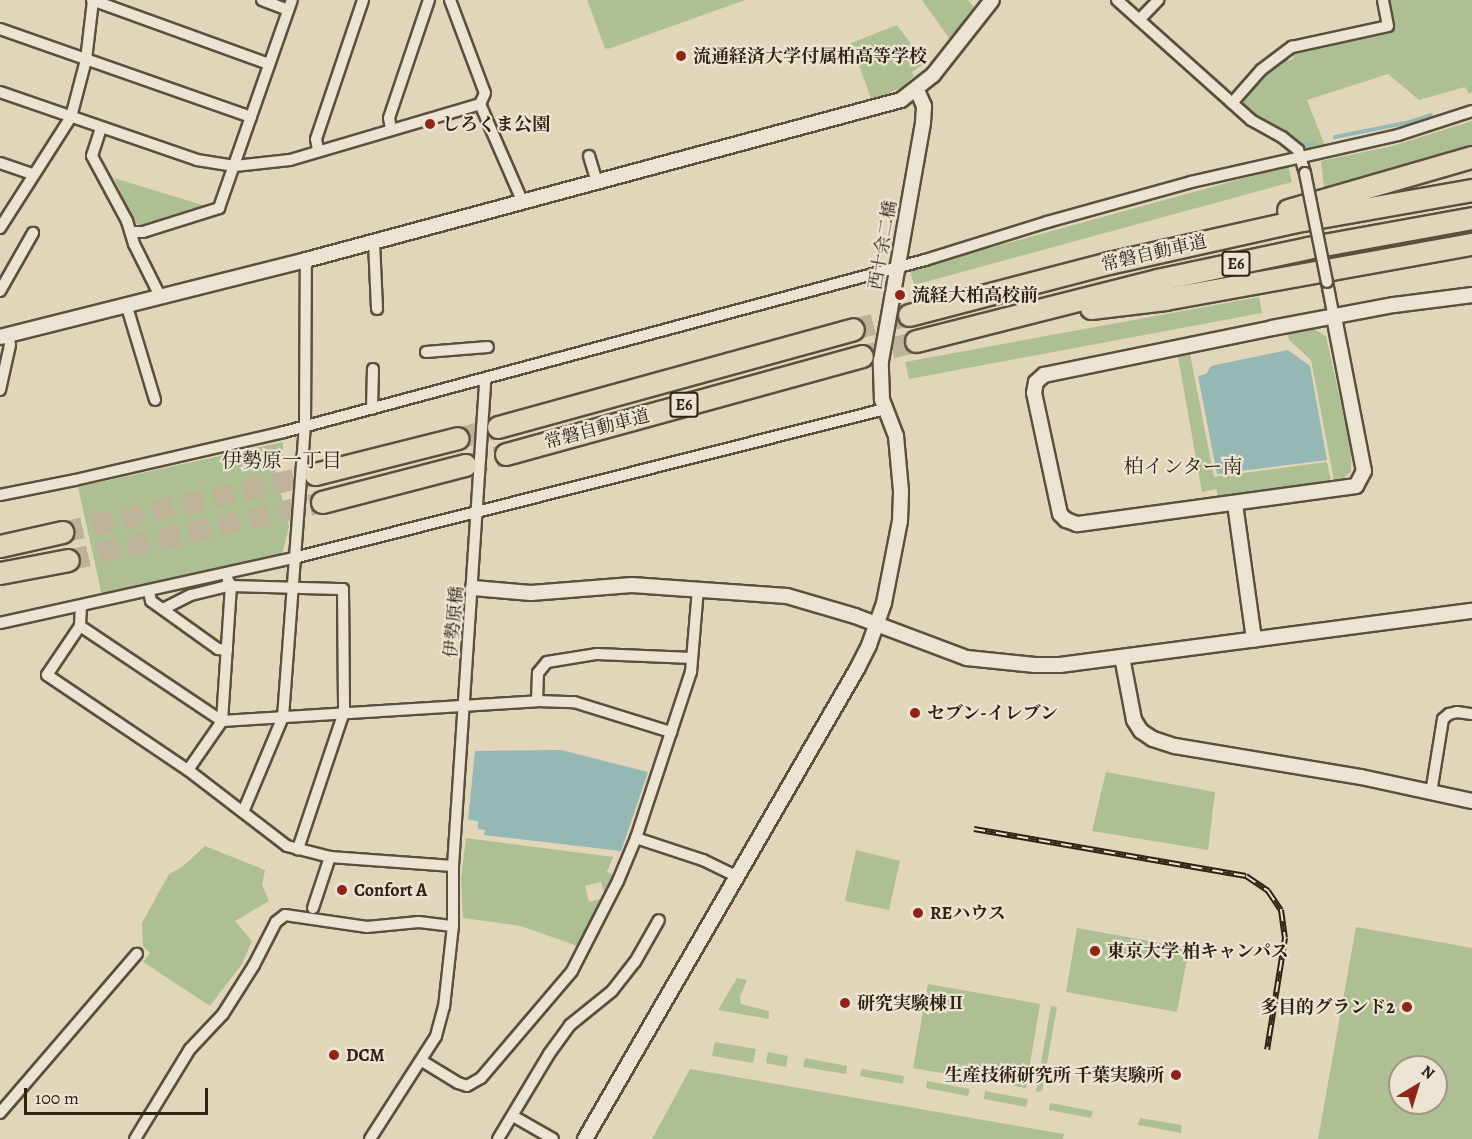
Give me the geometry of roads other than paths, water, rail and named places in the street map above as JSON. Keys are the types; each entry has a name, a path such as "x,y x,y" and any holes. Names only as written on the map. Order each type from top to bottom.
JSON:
{"highway":[{"path":"1108,263 1472,157"},
{"name":"常磐自動車道","path":"909,315 1108,263 1302,220 1472,190"},
{"name":"常磐自動車道","path":"916,341 1157,280 1307,248 1472,218"},
{"path":"1001,319 1165,299 1472,244"},
{"name":"常磐自動車道","path":"498,427 853,329"},
{"name":"常磐自動車道","path":"506,454 862,356"},
{"path":"315,474 458,438"},
{"path":"322,502 465,465"},
{"path":"0,546 62,532"},
{"path":"0,573 68,560"}],"street":[{"path":"0,228 70,117 86,60 92,0 270,64"},
{"path":"132,232 143,232 219,208 290,5 262,0"},
{"path":"318,150 316,139 363,0"},
{"path":"392,129 389,118 429,0"},
{"path":"450,0 485,93 480,104 522,203"},
{"path":"0,390 10,345 4,336 306,261 869,111 901,100 917,90 933,75 992,0"},
{"path":"1117,0 1251,120 1290,143 1301,156 1334,316 1364,471 1361,481 1356,486 1340,490 1077,524 1066,520 1060,514 1034,393 1036,382 1054,371 1334,316 1472,295"},
{"path":"1139,20 1158,0"},
{"path":"1232,103 1261,70 1292,47 1388,26 1383,0"},
{"path":"0,29 251,117"},
{"name":"西十余二橋","path":"585,1139 857,669 877,624 893,561 901,491 896,436 885,409 881,361 923,122 924,106 917,90"},
{"path":"0,92 198,160 235,166 290,160 480,104"},
{"path":"0,495 87,478 305,427 898,266 1191,182 1398,135 1472,111"},
{"path":"101,128 92,156 132,232 134,244 161,298"},
{"path":"589,156 597,183"},
{"path":"0,163 32,174"},
{"path":"0,291 33,233"},
{"path":"375,242 377,309"},
{"path":"243,812 283,717 305,427 306,261"},
{"path":"127,307 154,400"},
{"path":"426,352 488,347"},
{"path":"372,409 373,369"},
{"name":"伊勢原橋","path":"370,1139 422,1060 441,1022 453,926 453,866 478,511 484,380"},
{"path":"0,623 149,592 294,558 885,409"},
{"path":"1235,504 1254,640"},
{"path":"188,770 222,721 231,586 226,574"},
{"path":"473,588 531,593 632,585 788,596 877,624 948,652 990,662 1060,665 1472,611"},
{"path":"163,609 207,589 231,586 343,589 344,712 298,849"},
{"path":"422,1060 458,1083 468,1086 481,1078 572,971 618,881 636,838 691,672 698,588"},
{"path":"149,592 151,601 218,649 227,650"},
{"path":"81,606 80,626 47,675 188,770 287,846 330,857 453,866"},
{"path":"80,626 222,721 537,701 574,702 671,732"},
{"path":"537,701 538,673 547,662 597,654 692,658"},
{"path":"1122,657 1134,720 1141,731 1153,739 1175,746 1361,777 1472,801"},
{"path":"1431,793 1443,719 1457,712 1472,714"},
{"path":"636,838 703,860 736,876"},
{"path":"313,908 330,857"},
{"path":"135,1139 190,1049 223,1014 254,965 276,922 285,915 367,927 419,922 453,926"},
{"path":"498,1139 549,1053 570,1025 612,991 635,962 658,920"},
{"path":"0,1113 137,954"},
{"path":"513,1116 553,1139"}],"water":[{"path":"1288,350 1310,366 1327,460 1217,474 1198,376 1206,374 1211,366"},
{"path":"561,750 648,772 621,851 484,835 485,830 478,829 478,821 468,820 475,751"}],"waterway":[{"path":"1335,137 1410,122 1431,115"},
{"path":"1302,146 1313,143"}],"tunnel":[{"path":"853,329 909,315"},
{"path":"862,356 916,341"},
{"path":"458,438 498,427"},
{"path":"465,465 506,454"},
{"path":"62,532 315,474"},
{"path":"68,560 322,502"}],"railway":[{"path":"974,829 1246,876 1268,891 1281,910 1285,938 1267,1050"}],"place":[{"name":"流通経済大学付属柏高等学校","path":"681,56"},
{"name":"しろくま公園","path":"430,124"},
{"name":"流経大柏高校前","path":"900,295"},
{"name":"セブン-イレブン","path":"915,713"},
{"name":"Confort A","path":"342,890"},
{"name":"REハウス","path":"918,913"},
{"name":"東京大学 柏キャンパス","path":"1095,951"},
{"name":"研究実験棟Ⅱ","path":"845,1003"},
{"name":"多目的グランド2","path":"1407,1007"},
{"name":"DCM","path":"334,1055"},
{"name":"生産技術研究所 千葉実験所","path":"1176,1075"}],"district":[{"name":"伊勢原一丁目","path":"282,460"},
{"name":"柏インター南","path":"1183,466"}]}
